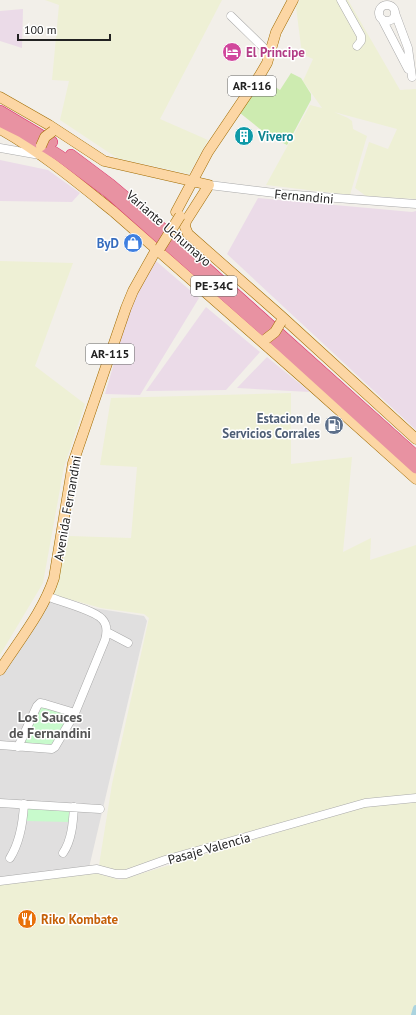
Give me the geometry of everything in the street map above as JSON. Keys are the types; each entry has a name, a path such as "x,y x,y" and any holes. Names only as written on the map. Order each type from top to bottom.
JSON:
{"highway":[{"name":"Variante Uchumayo","path":"0,111 65,150 111,185 156,223 416,456"},
{"name":"Variante Uchumayo","path":"0,120 60,156 108,192 264,330 416,468"}],"main road":[{"name":"AR-116","path":"157,248 178,214 200,183 200,166 215,140 260,75 266,63 276,32 293,0"},
{"name":"Variante Uchumayo","path":"0,97 30,113 104,161 200,183 186,221 186,230 280,319 416,440"},
{"name":"Variante Uchumayo","path":"0,129 41,151 157,248 263,339 416,479"},
{"path":"41,151 45,137 56,131"},
{"name":"Avenida Fernandini","path":"0,670 46,596 54,578 73,463 126,308 157,248"},
{"path":"263,339 276,332 280,319"}],"street":[{"path":"341,0 360,36 361,41 357,46"},
{"path":"386,3 391,6 395,13 408,48 412,77 379,15 379,10 386,3"},
{"path":"382,19 387,21 391,19 395,13"},
{"path":"231,16 269,52"},
{"path":"0,148 41,151"},
{"name":"Fernandini","path":"200,183 283,194 416,204"},
{"path":"0,746 52,749 55,747 75,713 105,640 107,632 106,625 102,619 90,612 46,596"},
{"path":"107,632 128,643"},
{"path":"18,747 37,706 40,704 46,704 75,713"},
{"name":"Pasaje Valencia","path":"0,881 97,869 116,874 126,874 165,860 365,803 416,798"},
{"path":"0,802 100,809"},
{"path":"10,858 14,852 23,822 24,804"},
{"path":"63,853 67,848 73,825 74,807"}],"shaded area":[{"path":"23,9 22,48 0,41 0,11"},
{"path":"0,160 48,170 80,193 72,202 0,201"},
{"path":"258,198 412,212 416,211 416,430 227,254"},
{"path":"156,261 199,298 140,395 105,394 132,301"},
{"path":"206,307 260,352 226,390 146,391"},
{"path":"267,357 310,392 237,388"},
{"path":"44,593 87,607 144,616 147,621 88,872 0,882 0,662"}],"green space":[{"path":"45,0 222,0 160,119 208,140 189,174 117,158 60,120 69,81 52,80 59,5"},
{"path":"300,0 348,0 400,90 416,89 416,199 366,196 355,188 369,142 388,149 397,129 334,112 348,118 352,121 353,129 367,136 350,195 266,185 310,105 322,108 303,81 313,59 302,54 296,7"},
{"path":"291,73 301,78 311,94 311,100 287,145 265,133 240,113 263,79 280,90"},
{"path":"0,261 73,263 35,366 85,404 64,467 43,583 0,655"},
{"path":"291,393 291,464 352,457 343,552 371,538 370,560 416,545 416,795 365,799 116,872 99,865 112,784 149,618 144,614 101,608 54,595 69,536 131,538 137,467 100,465 111,398"},
{"path":"42,706 69,715 55,745 26,743 24,740"},
{"path":"416,801 416,1015 0,1015 0,884 96,873 120,880 365,806"},
{"path":"27,808 70,810 69,822 27,821"}],"waterway":[{"path":"414,1015 416,1008"}],"place":[{"name":"El Principe","path":"232,52"},
{"name":"Vivero","path":"244,136"},
{"name":"ByD","path":"133,243"},
{"name":"Estacion de Servicios Corrales","path":"334,425"},
{"name":"Riko Kombate","path":"27,919"}],"district":[{"name":"Los Sauces de Fernandini","path":"50,726"}]}
